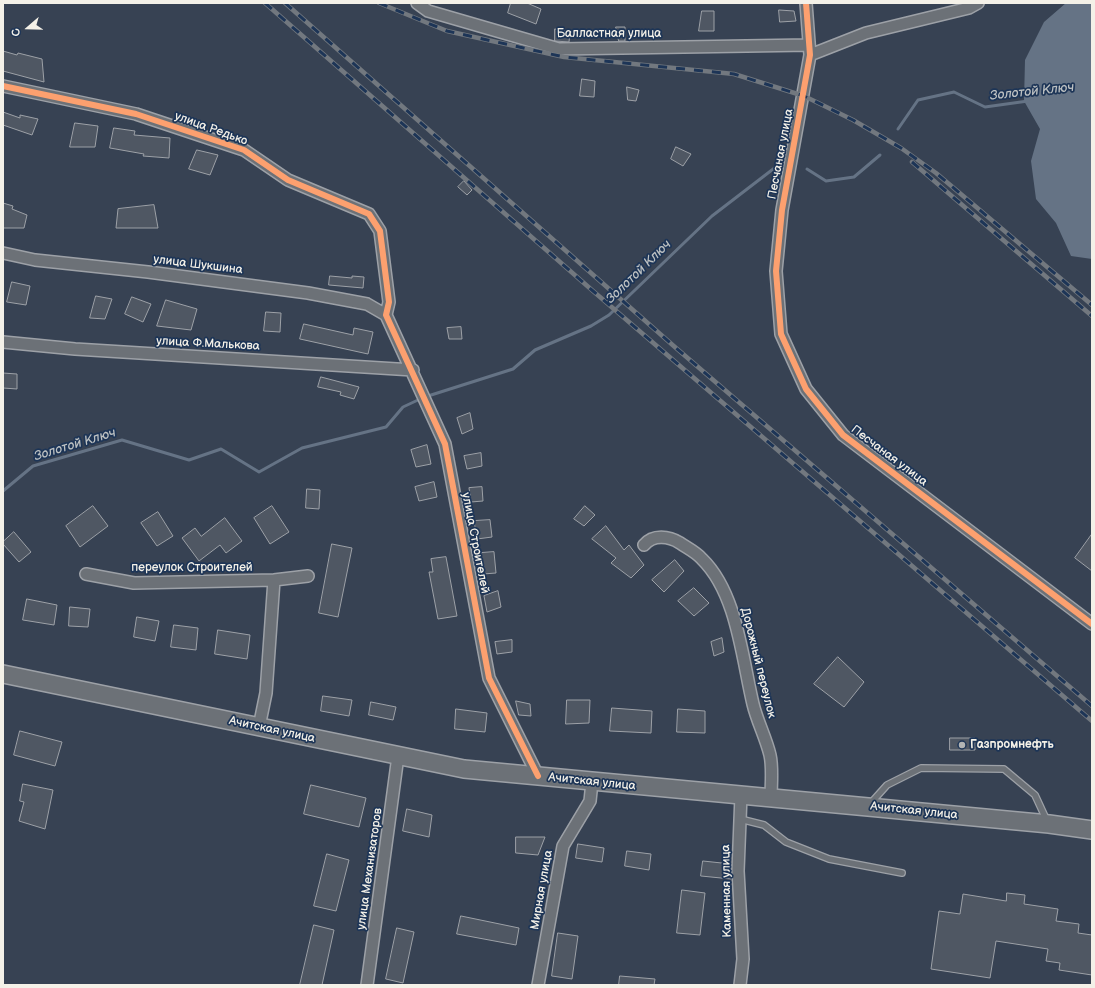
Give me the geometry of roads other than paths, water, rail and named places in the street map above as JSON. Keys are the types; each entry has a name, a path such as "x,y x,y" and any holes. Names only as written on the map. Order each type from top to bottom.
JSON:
{"main road":[{"name":"Ачитская улица","path":"3,674 464,769 1049,824 1092,830"}],"street":[{"name":"Балластная улица","path":"417,3 428,11 559,49 810,50"},
{"name":"Песчаная улица","path":"806,3 810,50 782,210 776,271 781,334 806,389 843,435 1092,624"},
{"path":"810,50 866,33 969,8 978,3"},
{"name":"улица Редько","path":"3,86 136,114 244,150 288,180 369,214 380,230 389,302 386,315"},
{"name":"улица Шукшина","path":"3,253 35,260 148,272 308,293 367,304 386,315"},
{"name":"улица Строителей","path":"386,315 413,370 445,444 489,678 538,776"},
{"name":"улица Ф.Малькова","path":"3,342 75,349 413,370"},
{"name":"Дорожный переулок","path":"644,545 649,539 658,537 674,539 702,559 718,579 729,603 755,712 771,757 771,798"},
{"name":"переулок Строителей","path":"86,574 134,583 274,580 308,576"},
{"path":"259,727 266,693 274,580"},
{"name":"улица Механизаторов","path":"367,985 398,756"},
{"name":"Мирная улица","path":"538,985 563,846 590,801 592,782"},
{"name":"Каменная улица","path":"740,985 742,959 738,871 741,795"}],"lane":[{"path":"868,807 887,785 922,768 1004,769 1035,795 1049,824"},
{"path":"740,819 764,825 786,842 829,859 902,873"}],"water":[{"path":"1066,3 1092,3 1092,259 1071,256 1056,223 1036,199 1031,161 1040,129 1024,101 1025,60 1044,22"}],"waterway":[{"name":"Золотой Ключ","path":"898,129 918,100 954,92 985,107 1028,101"},
{"name":"Золотой Ключ","path":"807,169 826,181 854,177 880,155"},
{"name":"Золотой Ключ","path":"428,396 513,369 535,350 591,326 609,315 712,216 781,163"},
{"name":"Золотой Ключ","path":"3,491 33,466 122,440 189,460 221,449 259,472 302,448 386,427 403,407 418,400"}],"railway":[{"path":"265,3 593,291 1092,721"},
{"path":"285,3 676,348 1092,706"},
{"path":"379,3 447,31 564,57 734,74 804,96 853,120 901,148 936,173 1092,305"},
{"path":"912,162 1092,316"}],"place":[{"name":"Газпромнефть","path":"962,745"}]}
